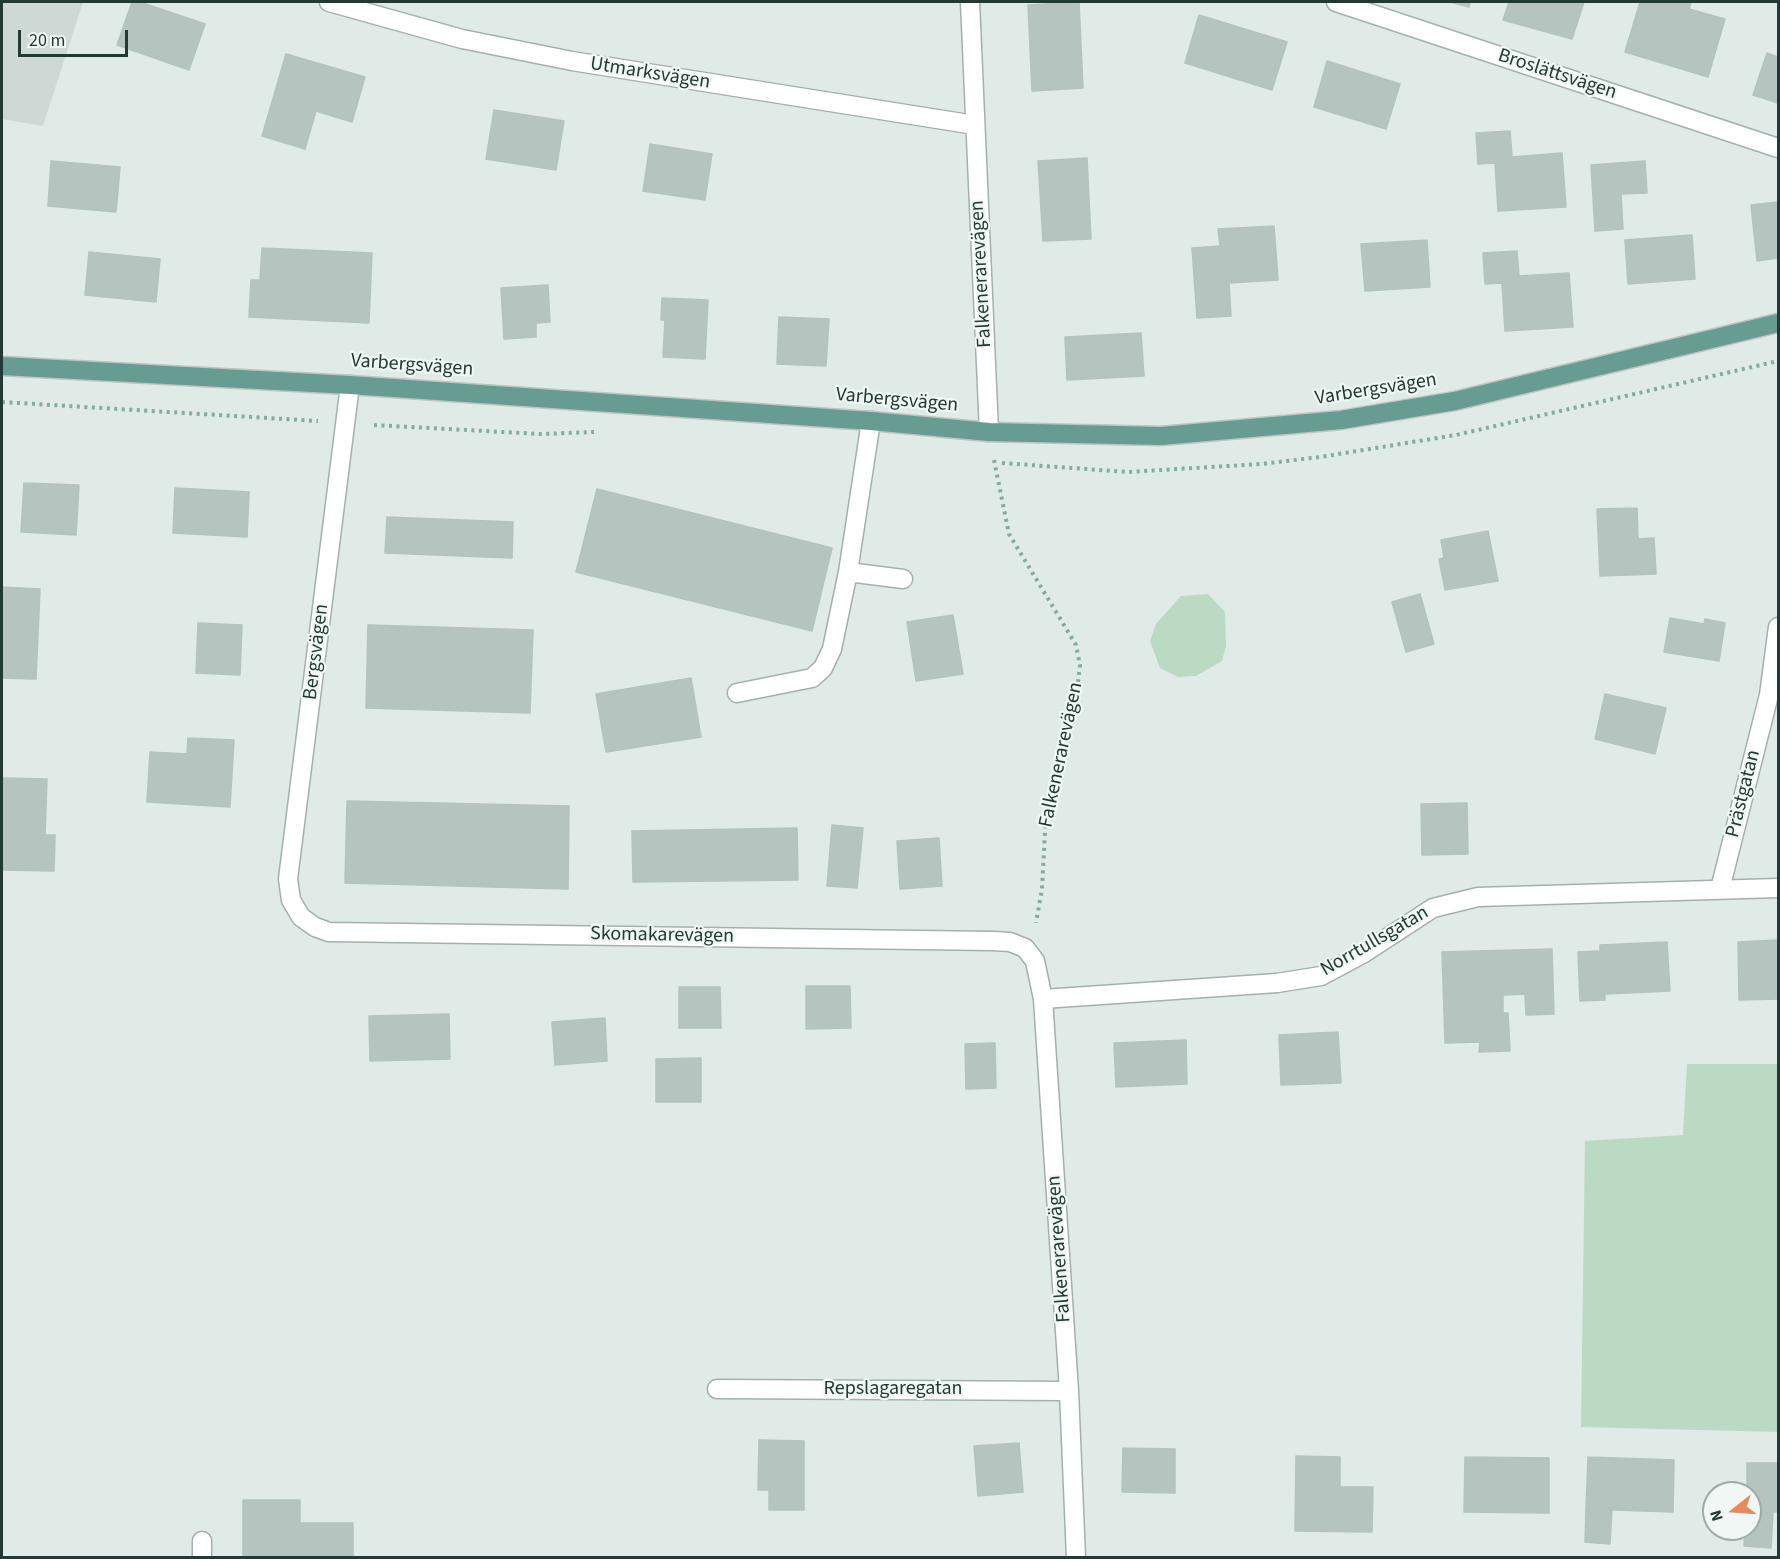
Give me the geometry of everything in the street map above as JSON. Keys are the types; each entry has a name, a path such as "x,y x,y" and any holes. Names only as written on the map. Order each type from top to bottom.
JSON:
{"main road":[{"name":"Varbergsvägen","path":"2,366 350,385 871,421 989,432 1161,436 1341,420 1455,401 1779,323"}],"street":[{"name":"Utmarksvägen","path":"329,2 462,39 572,62 975,125"},
{"name":"Falkenerarevägen","path":"970,2 989,432"},
{"name":"Broslättsvägen","path":"1336,2 1779,148"},
{"name":"Bergsvägen","path":"301,916 291,900 288,879 350,385"},
{"path":"736,693 812,678 823,668 832,649 848,572 871,421"},
{"path":"848,572 903,579"},
{"name":"Prästgatan","path":"1720,889 1769,695 1779,627"},
{"name":"Norrtullsgatan","path":"1043,999 1277,983 1321,976 1364,953 1433,908 1478,897 1779,888"},
{"name":"Skomakarevägen","path":"301,916 315,927 329,932 993,941 1010,942 1025,948"},
{"name":"Falkenerarevägen","path":"1025,948 1035,962 1043,999 1069,1391 1076,1557"},
{"name":"Repslagaregatan","path":"717,1389 1069,1391"}],"path":[{"name":"Falkenerarevägen","path":"989,432 1009,534 1076,645 1080,665 1077,691 1046,813 1042,889 1035,927 1025,948"}],"shaded area":[{"path":"2,2 83,2 43,126 2,119"}],"green space":[{"path":"1208,594 1225,612 1226,646 1222,661 1196,676 1178,677 1160,668 1150,641 1156,624 1181,596"},
{"path":"1687,1064 1778,1064 1778,1432 1581,1427 1585,1141 1683,1135"}],"building":[{"path":"132,2 140,2 205,24 189,70 117,45"},
{"path":"1079,2 1083,88 1032,91 1028,5"},
{"path":"1450,2 1470,2 1469,7"},
{"path":"1509,2 1584,2 1572,39 1503,20"},
{"path":"1640,2 1691,2 1689,9 1725,19 1708,77 1625,52"},
{"path":"1199,15 1287,42 1272,90 1185,63"},
{"path":"1767,53 1778,57 1778,103 1753,95"},
{"path":"286,54 365,77 352,122 316,111 305,149 262,136"},
{"path":"1327,61 1400,84 1386,129 1314,107"},
{"path":"494,110 564,121 556,170 486,159"},
{"path":"1510,131 1512,157 1562,153 1566,207 1498,211 1495,163 1478,164 1476,133"},
{"path":"650,144 712,154 705,200 643,191"},
{"path":"1087,158 1091,239 1043,241 1038,161"},
{"path":"51,161 120,167 116,212 48,206"},
{"path":"1645,161 1647,193 1621,194 1623,229 1595,231 1591,165"},
{"path":"1778,202 1778,258 1757,261 1751,205"},
{"path":"1274,226 1278,280 1229,283 1231,316 1197,318 1192,248 1220,246 1218,229"},
{"path":"1692,235 1695,279 1628,284 1625,240"},
{"path":"1427,240 1430,287 1365,291 1361,244"},
{"path":"262,248 372,253 369,323 249,317 251,280 260,280"},
{"path":"1517,251 1519,276 1569,273 1573,327 1505,331 1502,283 1485,284 1483,253"},
{"path":"89,252 160,259 156,302 85,295"},
{"path":"548,285 550,322 536,323 536,337 504,339 501,288"},
{"path":"662,298 708,300 705,359 663,357 665,320 661,320"},
{"path":"779,317 829,319 826,366 777,364"},
{"path":"1141,333 1144,376 1067,380 1065,337"},
{"path":"24,483 79,485 76,535 21,532"},
{"path":"175,488 249,492 247,537 173,533"},
{"path":"597,489 832,548 812,631 576,572"},
{"path":"1637,508 1638,539 1654,538 1656,574 1600,576 1597,509"},
{"path":"387,517 513,522 512,558 385,553"},
{"path":"1488,531 1498,581 1445,590 1439,559 1444,558 1441,540"},
{"path":"2,587 40,589 36,679 2,678"},
{"path":"1420,594 1434,644 1406,652 1392,602"},
{"path":"953,615 963,674 916,681 907,622"},
{"path":"1670,618 1704,624 1705,619 1725,623 1719,661 1664,652"},
{"path":"198,623 242,625 240,675 196,673"},
{"path":"368,625 533,630 530,713 366,708"},
{"path":"691,678 701,737 606,752 596,694"},
{"path":"1605,694 1666,708 1655,754 1595,739"},
{"path":"188,738 234,740 230,807 147,802 150,752 187,754"},
{"path":"2,778 47,779 45,835 55,835 54,871 2,870"},
{"path":"347,801 569,806 568,889 345,883"},
{"path":"1467,803 1468,854 1422,855 1421,804"},
{"path":"832,825 863,828 857,888 827,886"},
{"path":"797,828 798,880 633,882 632,831"},
{"path":"939,838 942,886 900,889 897,841"},
{"path":"1778,940 1778,999 1739,1000 1738,942"},
{"path":"1667,942 1670,991 1605,994 1605,1000 1580,1001 1578,952 1600,951 1600,945"},
{"path":"1552,949 1554,1014 1526,1015 1525,994 1503,995 1503,1013 1508,1013 1510,1051 1479,1052 1480,1042 1445,1043 1442,952"},
{"path":"806,986 850,986 851,1028 806,1029"},
{"path":"679,987 720,987 721,1028 679,1028"},
{"path":"449,1014 450,1059 370,1061 369,1016"},
{"path":"605,1018 607,1061 555,1065 552,1022"},
{"path":"1338,1032 1341,1083 1281,1085 1279,1035"},
{"path":"1186,1040 1187,1084 1116,1087 1114,1043"},
{"path":"995,1043 996,1088 966,1089 965,1044"},
{"path":"701,1058 701,1102 656,1102 656,1059"},
{"path":"759,1440 804,1441 804,1510 769,1510 769,1490 758,1490"},
{"path":"1019,1443 1023,1492 978,1496 974,1446"},
{"path":"1123,1448 1175,1449 1175,1493 1122,1492"},
{"path":"1296,1456 1340,1457 1340,1487 1373,1487 1372,1532 1295,1531"},
{"path":"1465,1457 1549,1458 1549,1513 1464,1512"},
{"path":"1588,1457 1674,1460 1673,1512 1586,1509"},
{"path":"1747,1463 1778,1463 1778,1512 1762,1511 1762,1481 1747,1481"},
{"path":"243,1500 300,1500 300,1523 353,1523 353,1558 243,1558"},
{"path":"1586,1509 1612,1509 1610,1544 1585,1542"},
{"path":"1762,1512 1773,1512 1771,1548 1744,1546 1744,1541 1762,1541"}]}
